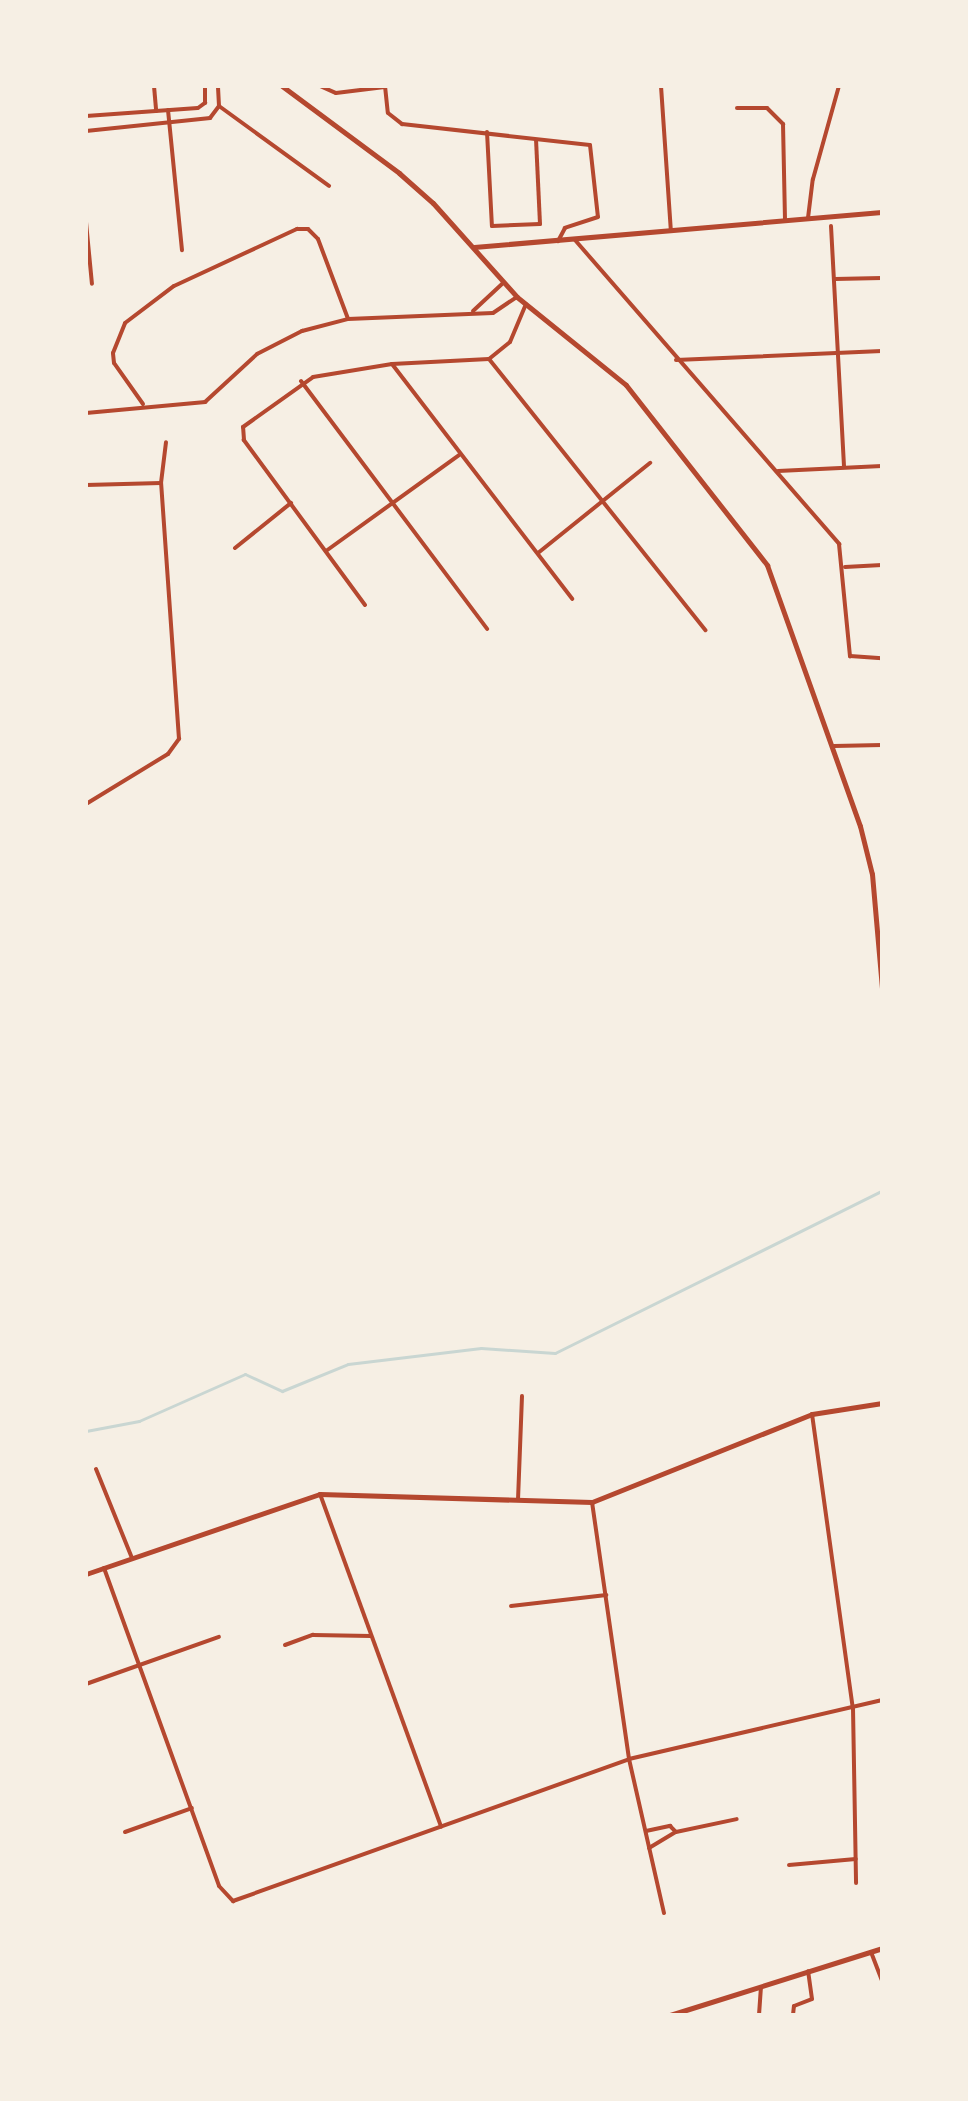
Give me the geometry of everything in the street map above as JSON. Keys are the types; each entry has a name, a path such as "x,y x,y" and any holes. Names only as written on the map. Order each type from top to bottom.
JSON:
{"street":[{"path":"154,86 156,111"},
{"path":"86,116 203,106 205,86"},
{"path":"86,131 210,118 219,106 218,86"},
{"path":"282,86 399,173 473,247 502,284 626,385 767,565 834,746 872,874 882,989"},
{"path":"320,86 336,93 385,86 391,120 536,140 586,142 592,149 597,220 565,228 558,241"},
{"path":"661,86 671,231"},
{"path":"808,218 836,86"},
{"path":"219,106 329,186"},
{"path":"737,108 767,108 783,124 785,219"},
{"path":"168,110 182,250"},
{"path":"487,132 492,226 540,224 536,140"},
{"path":"473,247 882,212"},
{"path":"86,222 92,284"},
{"path":"831,226 844,467"},
{"path":"143,405 114,363 113,353 125,323 174,286 297,229 308,229 318,239 348,319"},
{"path":"575,240 676,360 778,471 839,544 845,567 850,656 882,658"},
{"path":"835,279 882,278"},
{"path":"471,313 502,284"},
{"path":"86,413 143,405 205,402 257,354 302,331 348,319 498,311 517,297"},
{"path":"365,605 244,440 246,423 301,381 392,364 489,359 510,342 526,304"},
{"path":"676,360 882,351"},
{"path":"489,359 705,630"},
{"path":"392,364 572,599"},
{"path":"301,381 487,629"},
{"path":"86,804 168,754 179,739 161,483 166,442"},
{"path":"326,551 459,455"},
{"path":"538,553 650,463"},
{"path":"778,471 882,466"},
{"path":"86,485 161,483"},
{"path":"235,548 291,503"},
{"path":"845,567 882,565"},
{"path":"834,746 882,745"},
{"path":"518,1500 522,1396"},
{"path":"86,1574 320,1494 592,1502 812,1414 882,1403"},
{"path":"812,1414 853,1708 856,1883"},
{"path":"96,1469 132,1558"},
{"path":"320,1494 441,1827"},
{"path":"592,1502 629,1759 664,1913"},
{"path":"104,1568 222,1894 233,1901 629,1759 882,1700"},
{"path":"511,1606 606,1595"},
{"path":"285,1645 313,1635 371,1636"},
{"path":"86,1684 219,1637"},
{"path":"125,1832 192,1808"},
{"path":"649,1848 676,1832 737,1819"},
{"path":"646,1831 670,1826 676,1832"},
{"path":"789,1865 856,1859"},
{"path":"670,2015 882,1948"},
{"path":"870,1951 882,1980"},
{"path":"793,2015 794,2006 812,1999 808,1971"},
{"path":"759,2015 761,1987"}],"waterway":[{"path":"86,1431 139,1421 245,1374 282,1391 348,1364 481,1348 555,1353 882,1191"}]}
